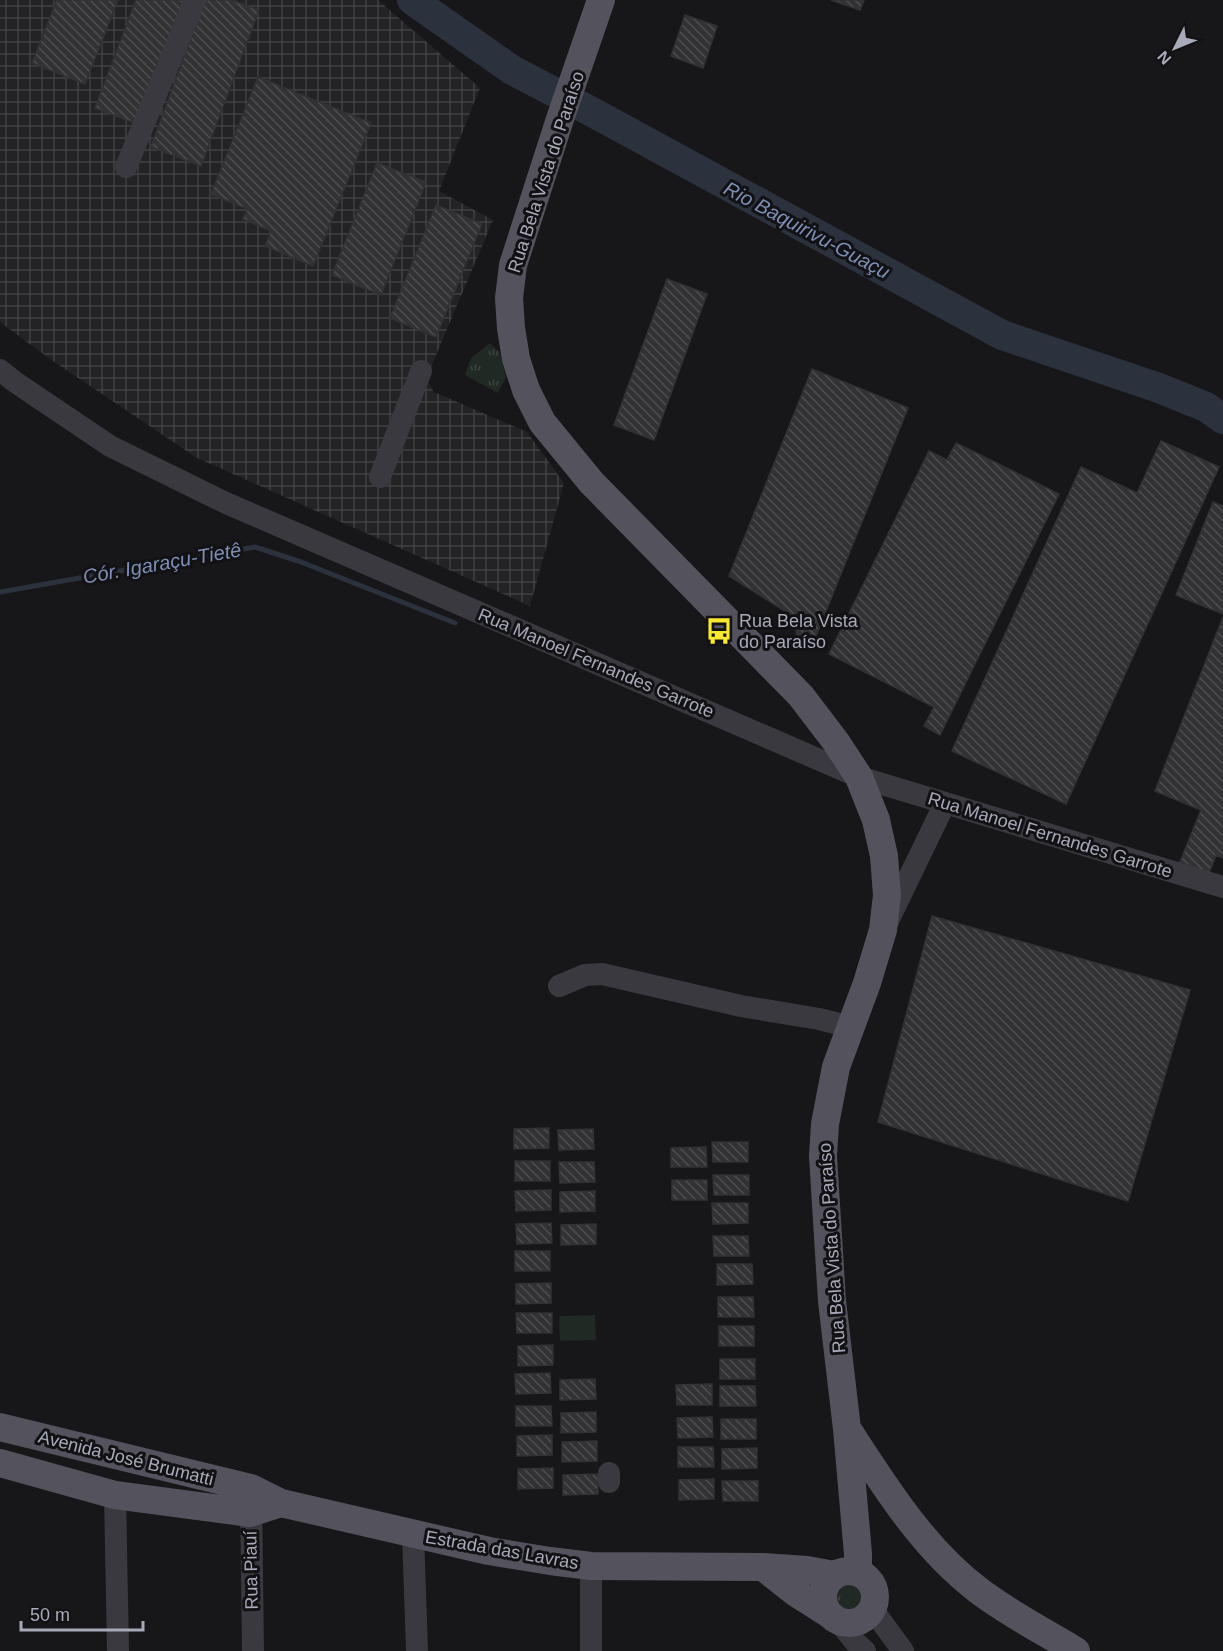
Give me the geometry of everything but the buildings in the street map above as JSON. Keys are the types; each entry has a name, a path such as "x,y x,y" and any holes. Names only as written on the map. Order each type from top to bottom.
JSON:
{"main road":[{"name":"Rua Bela Vista do Paraíso","path":"601,0 513,265 509,298 511,328 516,359 526,390 542,422 592,483 801,696 859,777 876,820 884,856 887,895 883,930 867,983 836,1066 825,1124 824,1156 832,1301 847,1429 858,1554 858,1585"},
{"name":"Avenida José Brumatti","path":"0,1427 251,1501"},
{"path":"847,1429 918,1532 944,1561 978,1591 1076,1651"},
{"name":"Avenida José Brumatti","path":"0,1463 116,1495 251,1501"},
{"path":"762,1567 834,1618 849,1624 866,1618 858,1585 865,1480 870,1464"},
{"name":"Estrada das Lavras","path":"251,1501 280,1503 489,1551 550,1561 591,1566 762,1567 807,1570 858,1585"},
{"path":"834,1618 824,1606 824,1589 828,1581 858,1585"}],"street":[{"path":"126,167 195,0"},
{"name":"Rua Manoel Fernandes Garrote","path":"0,370 110,446 226,503 859,777 1223,887"},
{"path":"380,477 421,371"},
{"path":"883,930 945,803"},
{"path":"559,986 585,975 602,974 741,1006 819,1019 851,1027"},
{"path":"116,1495 118,1651"},
{"name":"Rua Piauí","path":"251,1501 253,1651"},
{"path":"413,1533 417,1651"},
{"path":"591,1566 591,1651"},
{"path":"858,1585 903,1651"},
{"path":"834,1618 866,1651"}],"shaded area":[{"path":"0,0 378,0 480,88 439,191 493,220 426,379 434,392 527,432 564,483 530,606 197,458 50,359 0,322"}],"green space":[{"path":"490,343 500,353 506,377 498,393 465,375 471,358"},
{"path":"595,1315 596,1340 560,1341 559,1316"},
{"path":"847,1583 858,1587 862,1598 858,1609 847,1613 836,1609 832,1598 836,1587"}],"waterway":[{"name":"Rio Baquirivu-Guaçu","path":"412,0 512,70 1002,335 1159,388 1206,407 1223,419"},
{"name":"Cór. Igaraçu-Tietê","path":"0,592 255,547 301,562 455,623"}],"place":[{"name":"Rua Bela Vista do Paraíso","path":"719,631"}]}
